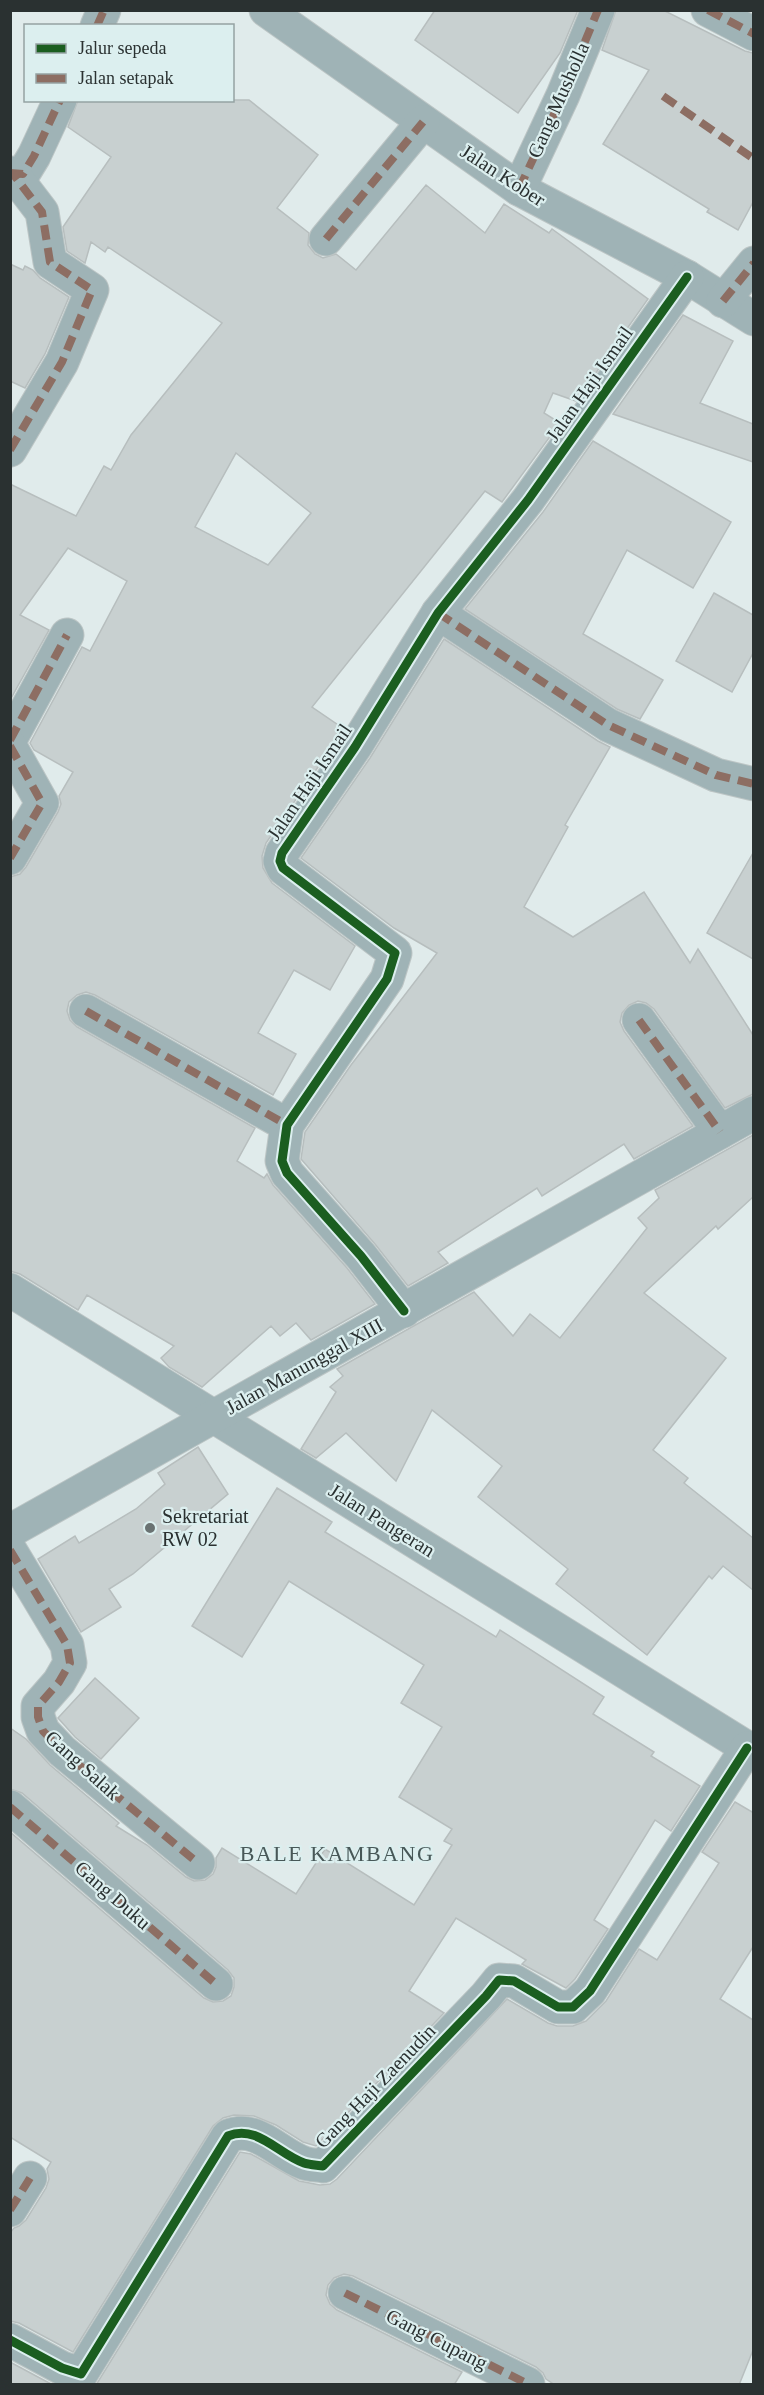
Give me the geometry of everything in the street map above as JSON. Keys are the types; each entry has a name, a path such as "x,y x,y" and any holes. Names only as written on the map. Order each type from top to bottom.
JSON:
{"street":[{"path":"98,24 104,10"},
{"name":"Jalan Kober","path":"266,10 519,189 687,278 753,319"},
{"name":"Gang Musholla","path":"519,189 563,95 597,10"},
{"path":"708,10 753,34"},
{"path":"12,173 23,174 59,102"},
{"path":"326,239 423,122"},
{"path":"10,450 62,362 92,290 50,262 42,212 12,173"},
{"path":"723,301 753,263"},
{"name":"Jalan Haji Ismail","path":"404,1311 361,1256 287,1173 282,1161 287,1125 387,979 395,953 283,868 280,861 282,853 355,747 438,613 528,500 687,278"},
{"path":"438,613 608,725 716,775 753,784"},
{"path":"10,741 67,635"},
{"path":"10,746 42,802 10,858"},
{"path":"86,1011 287,1125"},
{"path":"639,1020 720,1132"},
{"name":"Jalan Manunggal XIII","path":"10,1531 753,1113"},
{"name":"Jalan Pangeran","path":"10,1290 750,1750"},
{"name":"Gang Salak","path":"10,1550 67,1645 70,1663 59,1682 38,1706 38,1717 43,1731 62,1751 198,1863"},
{"name":"Gang Haji Zaenudin","path":"10,2340 62,2368 77,2379 228,2136 239,2132 255,2135 304,2163 323,2166 373,2116 499,1980 514,1981 558,2007 573,2007 590,1991 750,1750"},
{"name":"Gang Duku","path":"10,1807 216,1984"},
{"path":"10,2210 30,2178"},
{"name":"Gang Cupang","path":"345,2293 528,2385"}],"building":[{"path":"435,10 578,10 560,53 518,113 415,40"},
{"path":"616,10 663,10 753,53 753,202 738,230 707,212 709,209 603,144 649,70 602,50"},
{"path":"234,100 249,100 318,155 277,208 309,233 308,245 315,254 323,258 336,254 356,270 426,185 485,233 504,204 549,233 552,229 648,299 576,401 553,393 544,413 560,423 502,502 485,491 312,707 344,729 266,843 262,856 263,868 272,883 355,946 330,990 294,970 258,1033 296,1054 273,1095 95,995 86,992 77,995 69,1002 67,1011 70,1020 77,1027 255,1128 237,1161 264,1178 267,1174 273,1185 347,1268 375,1304 311,1340 296,1323 280,1336 271,1326 202,1387 169,1367 161,1358 174,1346 87,1295 78,1310 20,1274 10,1271 10,877 20,874 26,867 58,812 61,804 59,796 73,772 34,750 30,743 82,647 90,651 127,581 68,548 20,615 49,630 10,700 10,484 76,516 104,466 111,470 131,435 222,323 108,247 105,252 91,242 85,263 67,251 63,227 111,157 68,127 77,102 234,102","holes":["236,453 311,513 268,565 195,527"]},
{"path":"10,264 23,270 25,266 33,270 40,278 69,297 45,354 25,388 10,381"},
{"path":"683,315 733,341 700,403 753,424 753,462 613,414"},
{"path":"593,441 731,522 693,588 627,550 583,634 663,680 640,719 617,709 465,609 543,512"},
{"path":"714,593 753,615 753,653 732,692 676,661"},
{"path":"444,639 610,747 565,825 568,827 524,907 573,937 644,892 690,963 698,949 753,1035 753,1094 725,1108 654,1009 638,1001 629,1005 622,1013 620,1022 624,1031 693,1126 634,1159 624,1144 542,1196 537,1188 438,1252 448,1263 408,1286 375,1244 301,1159 305,1132 351,1065 437,953 394,928 301,858 370,758"},
{"path":"753,853 753,959 707,933"},
{"path":"753,1135 753,1197 718,1229 716,1226 644,1293 726,1358 653,1450 688,1478 684,1483 753,1538 753,1590 723,1566 712,1579 709,1576 647,1655 556,1584 568,1569 478,1497 502,1466 432,1410 396,1481 346,1433 316,1458 301,1449 336,1392 330,1387 343,1376 337,1369 474,1292 513,1336 530,1314 560,1338 647,1228 638,1218 659,1198 655,1190"},
{"path":"198,1447 228,1494 133,1574 109,1589 121,1607 81,1632 38,1559 75,1536 79,1543 136,1509 165,1484 158,1473"},
{"path":"277,1488 332,1522 325,1532 496,1637 500,1630 604,1697 593,1714 654,1752 651,1756 700,1786 671,1831 655,1820 594,1920 608,1929 575,1979 566,1988 522,1964 526,1960 456,1918 409,1991 444,2013 316,2146 303,2142 276,2125 254,2116 234,2115 223,2118 213,2126 73,2352 19,2323 10,2321 10,2233 26,2220 46,2188 49,2179 47,2169 51,2162 10,2137 10,1832 204,1998 213,2002 223,2001 231,1996 234,1978 228,1970 22,1793 10,1789 10,1728 26,1739 50,1765 119,1823 116,1826 147,1845 194,1881 205,1880 213,1874 216,1858 222,1848 296,1894 325,1849 414,1905 452,1845 444,1841 452,1829 399,1797 442,1727 401,1703 424,1665 289,1581 242,1657 192,1626"},
{"path":"95,1678 139,1718 101,1759 75,1737 58,1718"},
{"path":"735,1802 752,1812 753,1810 753,1947 720,1999 753,2020 753,2350 739,2385 555,2385 546,2379 536,2367 353,2276 344,2274 334,2278 328,2285 326,2295 330,2304 337,2310 462,2372 454,2385 96,2385 240,2152 251,2154 299,2181 320,2185 330,2184 507,1999 557,2026 573,2026 586,2021 606,2001 639,1949 657,1960 719,1863 702,1852"},
{"path":"10,2362 53,2385 10,2385"}],"marked path":[{"path":"98,24 104,10"},
{"path":"519,189 563,95 598,10"},
{"path":"708,10 754,34"},
{"path":"663,96 754,159"},
{"path":"10,173 23,174 59,102"},
{"path":"326,239 423,122"},
{"path":"10,450 62,362 92,290 50,262 42,212 13,174"},
{"path":"723,301 754,263"},
{"path":"438,613 608,725 716,775 754,784"},
{"path":"10,740 67,635"},
{"path":"10,746 42,803 10,858"},
{"path":"86,1011 287,1125"},
{"path":"639,1020 720,1132"},
{"path":"10,1550 67,1645 70,1663 59,1682 38,1706 38,1717 43,1731 62,1751 198,1863"},
{"path":"10,1807 216,1984"},
{"path":"10,2210 30,2178"},
{"path":"345,2293 528,2384"}],"cycle path":[{"path":"404,1311 361,1256 287,1173 282,1161 287,1125 387,979 395,953 283,868 280,861 282,853 355,747 438,613 528,500 687,277"},
{"path":"10,2340 62,2368 81,2374 228,2136 239,2133 258,2137 294,2159 323,2166 499,1980 514,1981 558,2007 573,2007 590,1991 747,1748"}],"place":[{"name":"Sekretariat RW 02","path":"150,1528"}],"district":[{"name":"BALE KAMBANG","path":"337,1853"}]}
